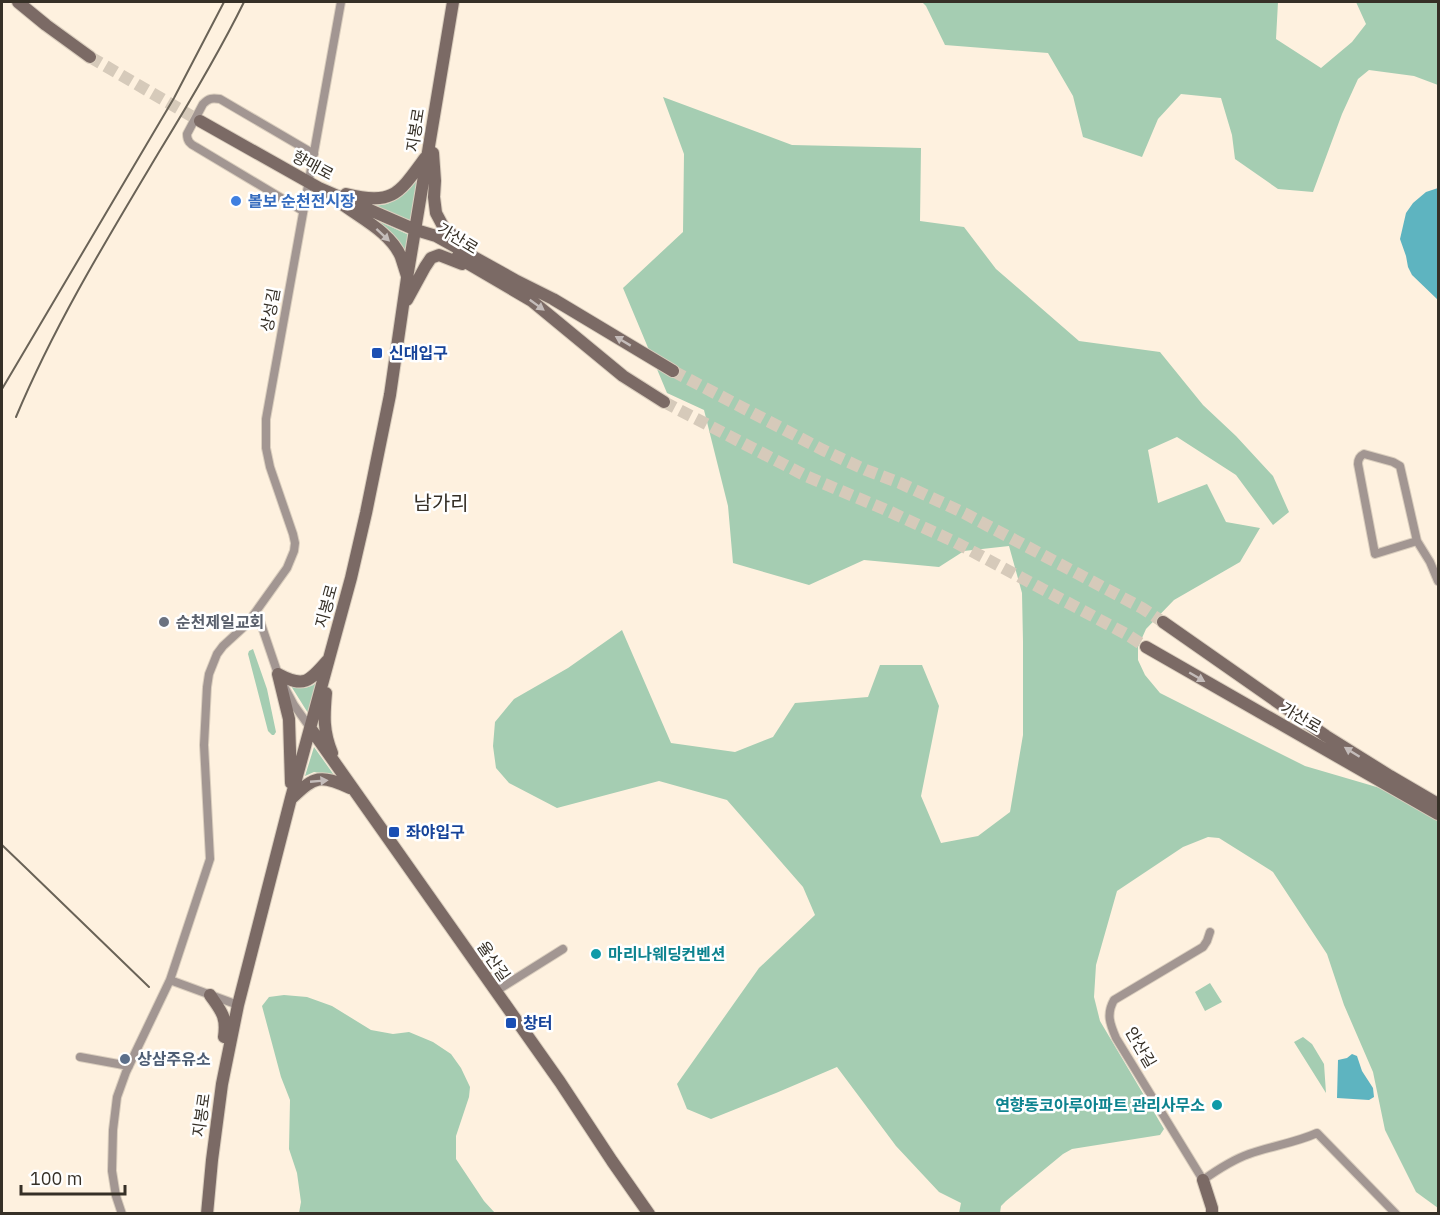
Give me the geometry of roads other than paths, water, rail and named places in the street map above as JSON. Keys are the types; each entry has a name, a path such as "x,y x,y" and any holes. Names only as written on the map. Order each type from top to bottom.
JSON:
{"main road":[{"path":"18,2 90,57"},
{"name":"지봉로","path":"207,1214 224,1076 238,1005 351,578 366,513 390,394 453,2"},
{"name":"향매로","path":"200,121 314,185 416,230"},
{"path":"432,130 434,207 439,221 501,277"},
{"path":"314,185 366,199 380,199 393,195 407,183 427,155"},
{"path":"314,185 378,230 392,243 401,256 407,278"},
{"name":"가산로","path":"416,230 436,236 501,277 623,376 664,402"},
{"path":"403,309 425,267 435,256 447,257 501,277"},
{"name":"가산로","path":"501,277 553,299 673,371"},
{"name":"가산로","path":"1163,622 1326,736 1438,804"},
{"name":"가산로","path":"1146,647 1438,814"},
{"path":"278,674 297,682 310,679 330,657"},
{"path":"330,657 325,729 332,752 351,788"},
{"path":"278,674 289,719 291,798"},
{"name":"율산길","path":"310,729 560,1082 649,1214"},
{"path":"291,798 308,782 315,780 336,781 351,788"},
{"path":"210,995 225,1022 224,1076"},
{"name":"안산길","path":"1203,1180 1212,1214"}],"street":[{"name":"상성길","path":"122,1214 113,1180 112,1159 117,1097 129,1066 170,980 210,859 204,745 209,674 217,654 257,612 287,568 294,551 293,534 270,467 266,448 266,427 303,211 314,185 314,154 341,2"},
{"path":"303,211 191,144 187,139 187,134 203,104 212,98 220,99 314,154"},
{"path":"1417,542 1375,554 1358,464 1362,455 1383,459 1400,466 1417,542 1431,562 1438,580"},
{"path":"257,612 278,674 310,729"},
{"name":"안산길","path":"1203,1180 1116,1038 1108,1015 1114,1000 1203,947 1210,932"},
{"path":"496,992 563,948"},
{"path":"170,980 238,1005"},
{"path":"80,1057 129,1066"},
{"path":"1203,1180 1221,1167 1249,1154 1288,1144 1317,1133 1396,1214"}],"water":[{"path":"1438,188 1438,300 1412,275 1400,239 1406,213 1413,203 1426,192"},
{"path":"1352,1054 1357,1056 1362,1071 1373,1088 1374,1097 1369,1100 1337,1098 1338,1060"}],"tunnel":[{"path":"90,57 200,121"},
{"path":"673,371 823,450 964,513 1142,608 1163,622"},
{"path":"664,402 806,476 955,542 1146,647"}],"railway":[{"path":"2,389 174,98 224,2"},
{"path":"16,417 47,349 83,282 203,78 244,2"},
{"path":"2,845 149,987"}],"place":[{"name":"볼보 순천전시장","path":"236,201"},
{"name":"신대입구","path":"377,353"},
{"name":"순천제일교회","path":"164,622"},
{"name":"좌야입구","path":"394,832"},
{"name":"마리나웨딩컨벤션","path":"596,954"},
{"name":"창터","path":"511,1023"},
{"name":"상삼주유소","path":"125,1059"},
{"name":"연향동코아루아파트 관리사무소","path":"1217,1105"}],"district":[{"name":"남가리","path":"441,502"}]}
